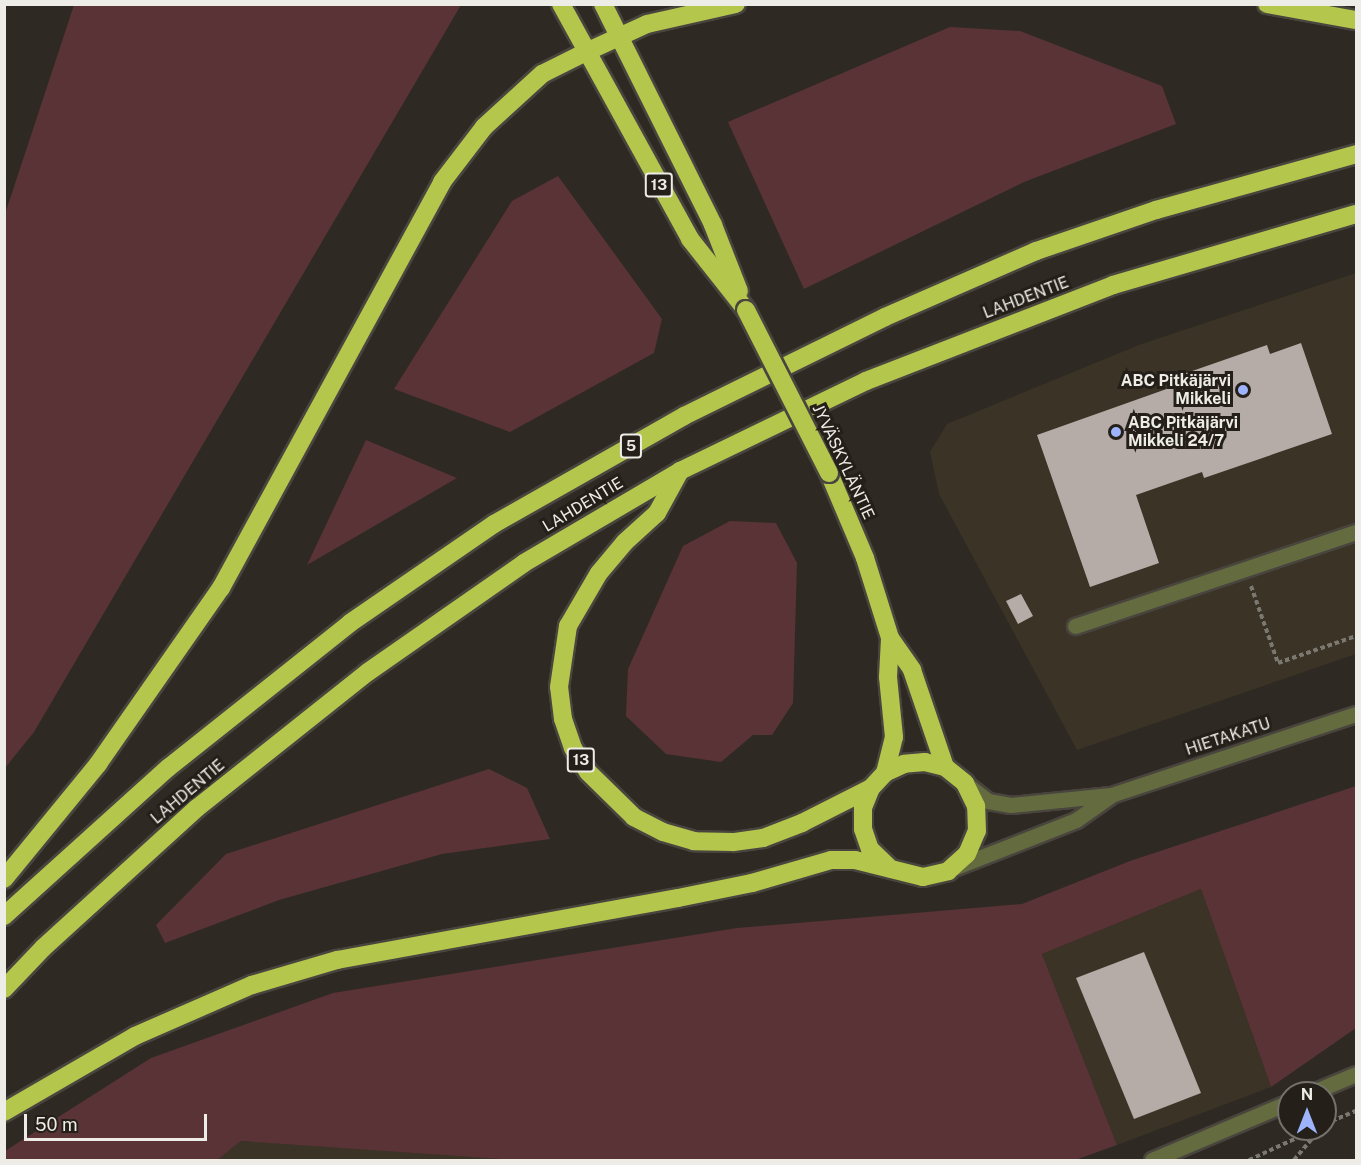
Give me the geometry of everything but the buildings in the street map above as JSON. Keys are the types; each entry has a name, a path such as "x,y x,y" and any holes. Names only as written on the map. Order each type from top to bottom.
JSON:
{"highway":[{"name":"JYVÄSKYLÄNTIE","path":"561,4 584,53 690,239 746,310"},
{"name":"JYVÄSKYLÄNTIE","path":"603,4 621,36 713,225 746,310 829,473 865,558 890,638 912,670 945,767"},
{"path":"4,879 98,764 221,588 441,182 501,112 542,74 647,24 736,4"},
{"path":"1267,4 1356,20"},
{"name":"LAHDENTIE","path":"4,916 168,768 350,623 494,524 684,416 885,317 1036,251 1156,210 1356,154"},
{"name":"LAHDENTIE","path":"4,989 44,948 197,808 368,672 524,563 680,471 866,381 1113,285 1356,214"},
{"name":"13","path":"680,471 657,513 625,542 598,573 568,626 559,687 563,719 573,748 611,798 634,817 663,832 694,841 733,842 763,838 871,788 885,773"},
{"name":"JYVÄSKYLÄNTIE","path":"885,773 894,737 888,677 890,638"},
{"path":"4,1112 135,1036 252,985 337,960 699,893 831,860 855,860 903,875 923,877 948,871 967,854 977,831 976,806 965,783 945,767 925,762 904,764 885,773"},
{"path":"871,788 863,819 870,849 884,865 903,875"}],"street":[{"path":"1075,626 1356,532"},
{"name":"HIETAKATU","path":"965,783 988,801 1011,805 1111,795 1356,714"},
{"name":"HIETAKATU","path":"948,871 1076,820 1111,795"},
{"path":"1337,1082 1356,1074"},
{"path":"1152,1161 1277,1107"}],"path":[{"path":"1246,569 1278,663 1356,636"},
{"path":"1337,1119 1356,1111"},
{"path":"1249,1161 1292,1141"},
{"path":"1294,1161 1309,1141"}],"shaded area":[{"path":"74,5 461,5 34,732 5,768 5,214"},
{"path":"950,27 1020,31 1162,86 1176,124 1024,182 804,289 728,122"},
{"path":"558,176 662,319 654,353 510,432 394,389 512,201"},
{"path":"1356,273 1356,654 1077,750 939,494 930,452 947,424 1139,345"},
{"path":"366,440 457,478 307,565"},
{"path":"730,521 776,523 797,563 793,703 772,735 753,735 721,762 666,754 626,716 628,669 683,546"},
{"path":"489,769 527,788 550,839 442,854 279,900 165,943 156,925 226,854"},
{"path":"1356,786 1356,1028 1271,1087 1201,889 1042,954 1117,1145 1075,1160 519,1160 241,1141 217,1160 5,1160 5,1151 151,1058 333,993 737,928 1022,904 1130,861"},
{"path":"1201,889 1271,1087 1117,1145 1042,954"},
{"path":"241,1141 518,1159 519,1160 215,1160"}],"place":[{"name":"ABC Pitkäjärvi Mikkeli","path":"1243,390"},
{"name":"ABC Pitkäjärvi Mikkeli 24/7","path":"1116,432"}]}
